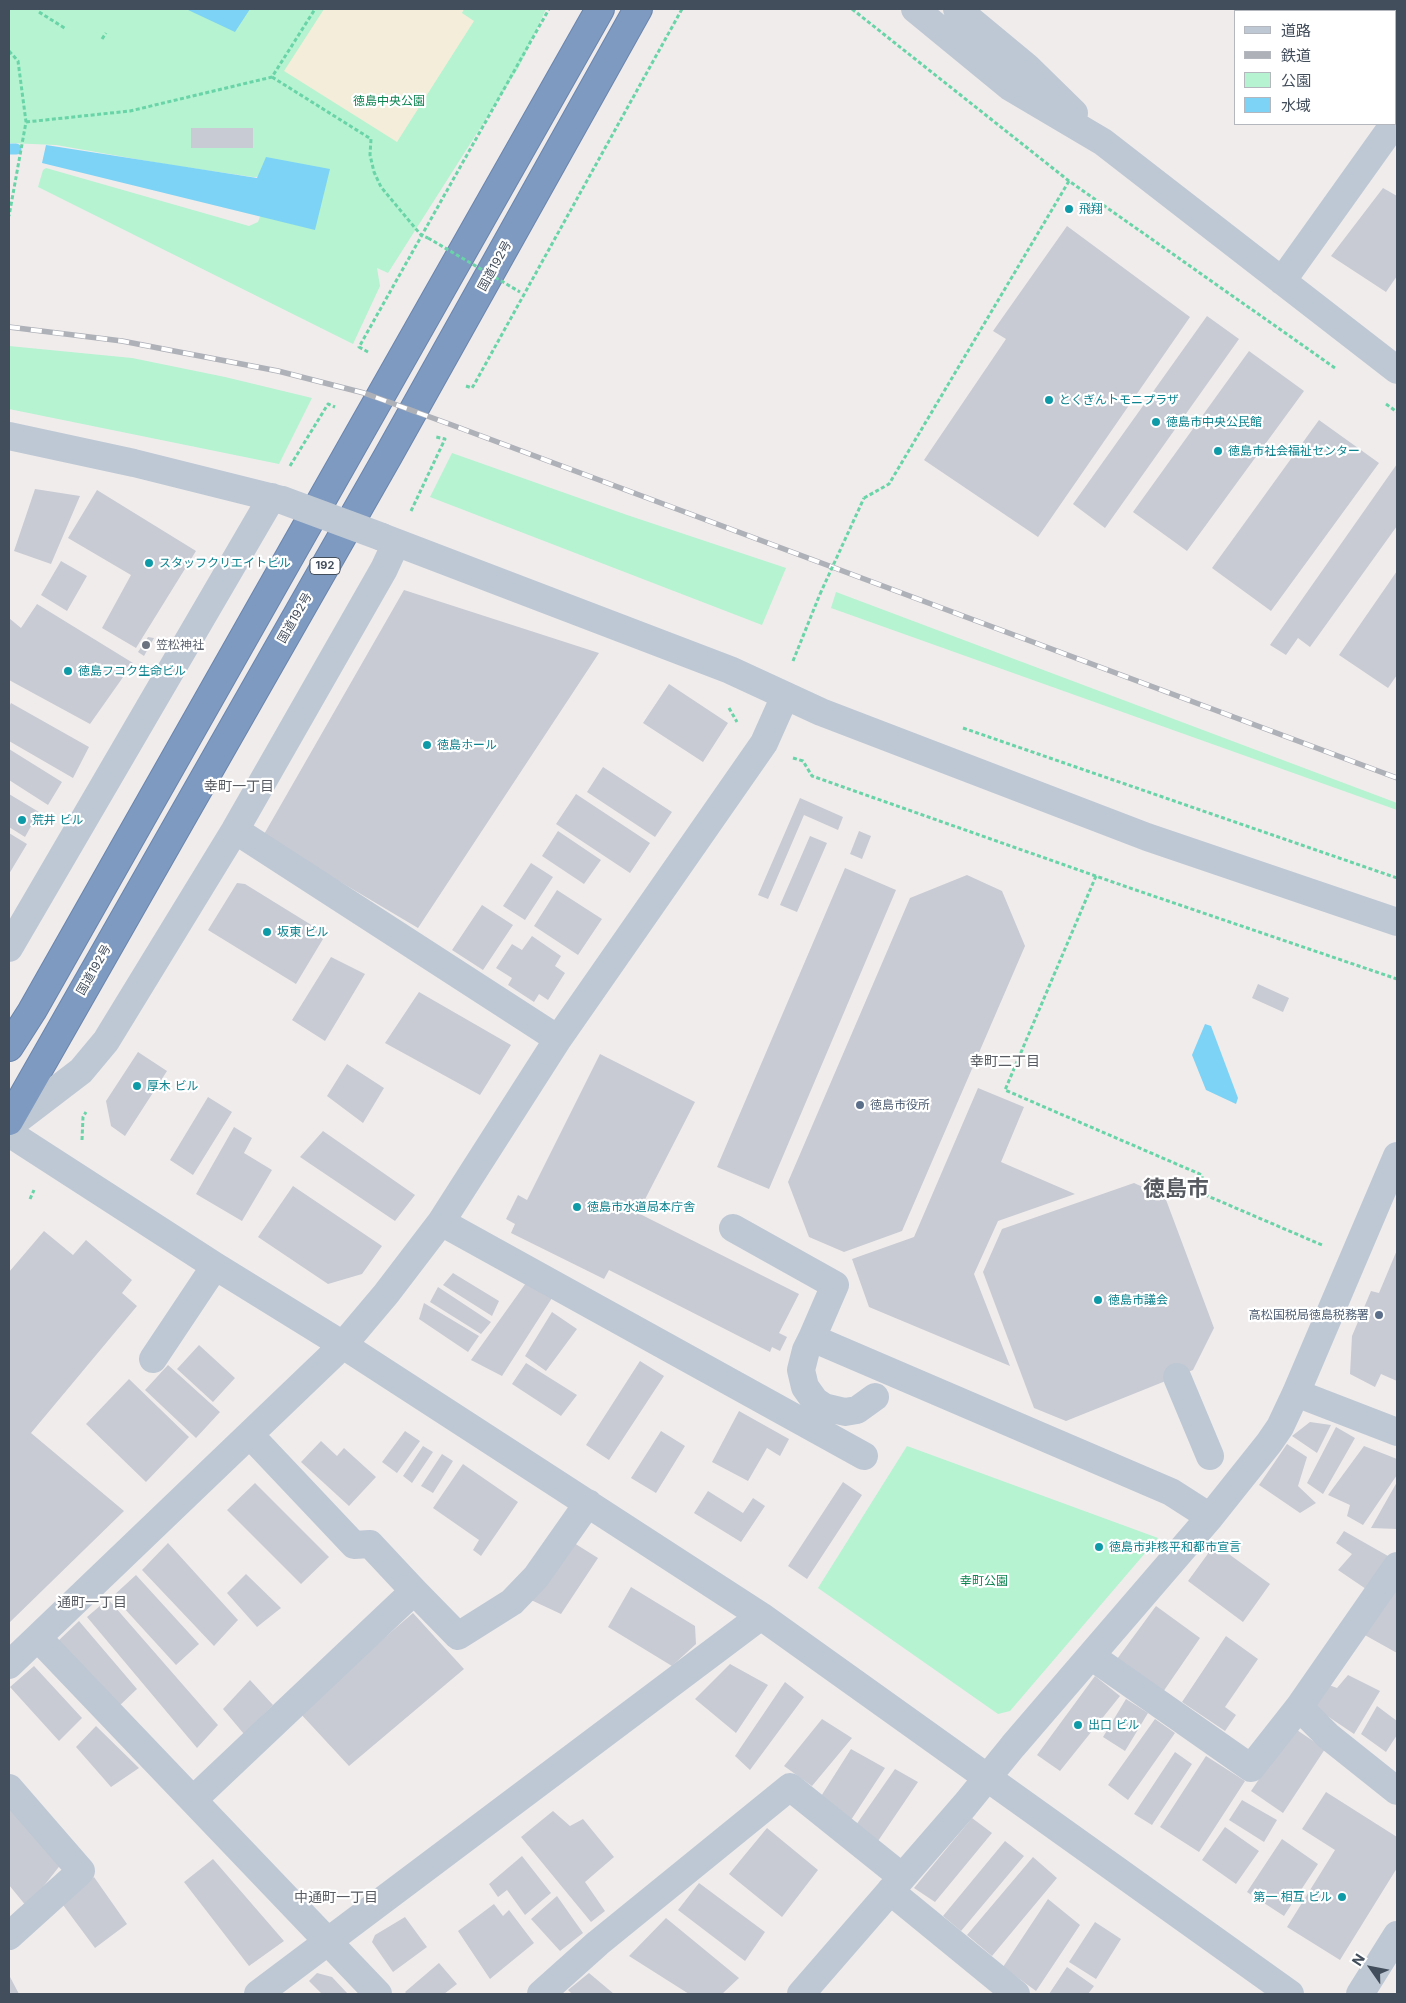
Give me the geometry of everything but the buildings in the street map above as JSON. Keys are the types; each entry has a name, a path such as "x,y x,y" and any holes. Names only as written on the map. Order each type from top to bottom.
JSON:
{"highway":[{"name":"192","path":"9,1047 47,985 600,9"},
{"name":"国道192号","path":"9,1121 384,464 638,9"}],"street":[{"path":"915,9 1010,87 1104,142"},
{"path":"957,9 1027,67 1104,142 1397,370"},
{"path":"1282,280 1394,125"},
{"path":"9,436 134,463 277,499 730,670 830,716 1147,837 1397,922"},
{"path":"9,948 277,499"},
{"path":"9,1126 81,1070 106,1041 235,830 384,568 389,540"},
{"path":"9,1665 343,1345 386,1294 441,1222 558,1039 764,744 785,696"},
{"path":"235,830 558,1039"},
{"path":"9,1133 215,1266 343,1345 762,1616 1290,1994"},
{"path":"801,1994 1210,1517 1269,1443 1280,1427 1296,1393 1397,1156"},
{"path":"441,1222 864,1456"},
{"path":"733,1228 835,1285 806,1350 801,1370 804,1387 815,1401 824,1407 845,1412 857,1410 875,1397"},
{"path":"153,1359 215,1266"},
{"path":"812,1338 1171,1492 1210,1517"},
{"path":"1177,1377 1210,1456"},
{"path":"1296,1393 1397,1432"},
{"path":"250,1435 354,1546 370,1544 458,1636 512,1602 536,1577 588,1503"},
{"path":"1090,1656 1251,1768 1299,1707 1397,1566"},
{"path":"193,1800 414,1591"},
{"path":"258,1994 329,1943 762,1616"},
{"path":"38,1638 378,1994"},
{"path":"1299,1707 1328,1736 1397,1791"},
{"path":"541,1994 598,1944 790,1787 1016,1994"},
{"path":"9,1788 81,1871 9,1936"},
{"path":"1360,1994 1397,1935"}],"path":[{"path":"26,122 130,111 272,77 315,9"},
{"path":"358,347 549,9"},
{"path":"475,383 521,293 682,9"},
{"path":"852,9 1069,181 1341,372"},
{"path":"39,12 66,29"},
{"path":"102,39 106,33"},
{"path":"9,51 18,61 26,122 9,216"},
{"path":"272,77 371,138 370,155 380,187 421,235 521,293"},
{"path":"801,666 793,662 820,594 864,498 889,484 1069,181"},
{"path":"1381,400 1397,412"},
{"path":"289,468 328,404 342,410"},
{"path":"408,518 442,444"},
{"path":"961,727 1397,878"},
{"path":"784,756 803,761 812,776 1397,979"},
{"path":"1096,876 1005,1090 1202,1175 1203,1194 1326,1246"}],"green space":[{"name":"徳島中央公園","path":"9,9 546,9 519,67 388,273 377,268 380,286 353,344 38,187 43,170 46,168 249,226 258,222 275,176 253,177 56,145 9,143"},
{"path":"9,346 132,358 225,377 312,398 279,464 9,409"},
{"path":"452,453 627,515 786,568 762,625 430,497"},
{"path":"836,592 1397,803 1397,810 831,608"},
{"name":"幸町公園","path":"907,1446 1158,1538 1010,1711 998,1714 818,1588"}],"sand":[{"path":"324,9 464,9 462,13 474,21 397,142 284,71"}],"water":[{"path":"186,9 250,9 235,32"},
{"path":"46,145 257,178 266,157 330,169 315,230 42,163"},
{"path":"1205,1024 1211,1026 1238,1098 1236,1104 1206,1090 1192,1055"}],"waterway":[{"path":"9,149 16,149"}],"railway":[{"path":"9,327 122,341 278,371 364,393 1397,778"}],"place":[{"name":"飛翔","path":"1069,209"},
{"name":"とくぎんトモニプラザ","path":"1049,400"},
{"name":"徳島市中央公民館","path":"1156,422"},
{"name":"徳島市社会福祉センター","path":"1218,451"},
{"name":"スタッフクリエイトビル","path":"149,563"},
{"name":"笠松神社","path":"146,645"},
{"name":"徳島フコク生命ビル","path":"68,671"},
{"name":"徳島ホール","path":"427,745"},
{"name":"荒井 ビル","path":"22,820"},
{"name":"坂東 ビル","path":"267,932"},
{"name":"厚木 ビル","path":"137,1086"},
{"name":"徳島市役所","path":"860,1105"},
{"name":"徳島市水道局本庁舎","path":"577,1207"},
{"name":"徳島市議会","path":"1098,1300"},
{"name":"高松国税局徳島税務署","path":"1379,1315"},
{"name":"徳島市非核平和都市宣言","path":"1099,1547"},
{"name":"出口 ビル","path":"1078,1725"},
{"name":"第一 相互 ビル","path":"1342,1897"}],"district":[{"name":"幸町一丁目","path":"239,787"},
{"name":"幸町二丁目","path":"1005,1062"},
{"name":"徳島市","path":"1176,1189"},
{"name":"通町一丁目","path":"92,1603"},
{"name":"中通町一丁目","path":"336,1898"}]}
